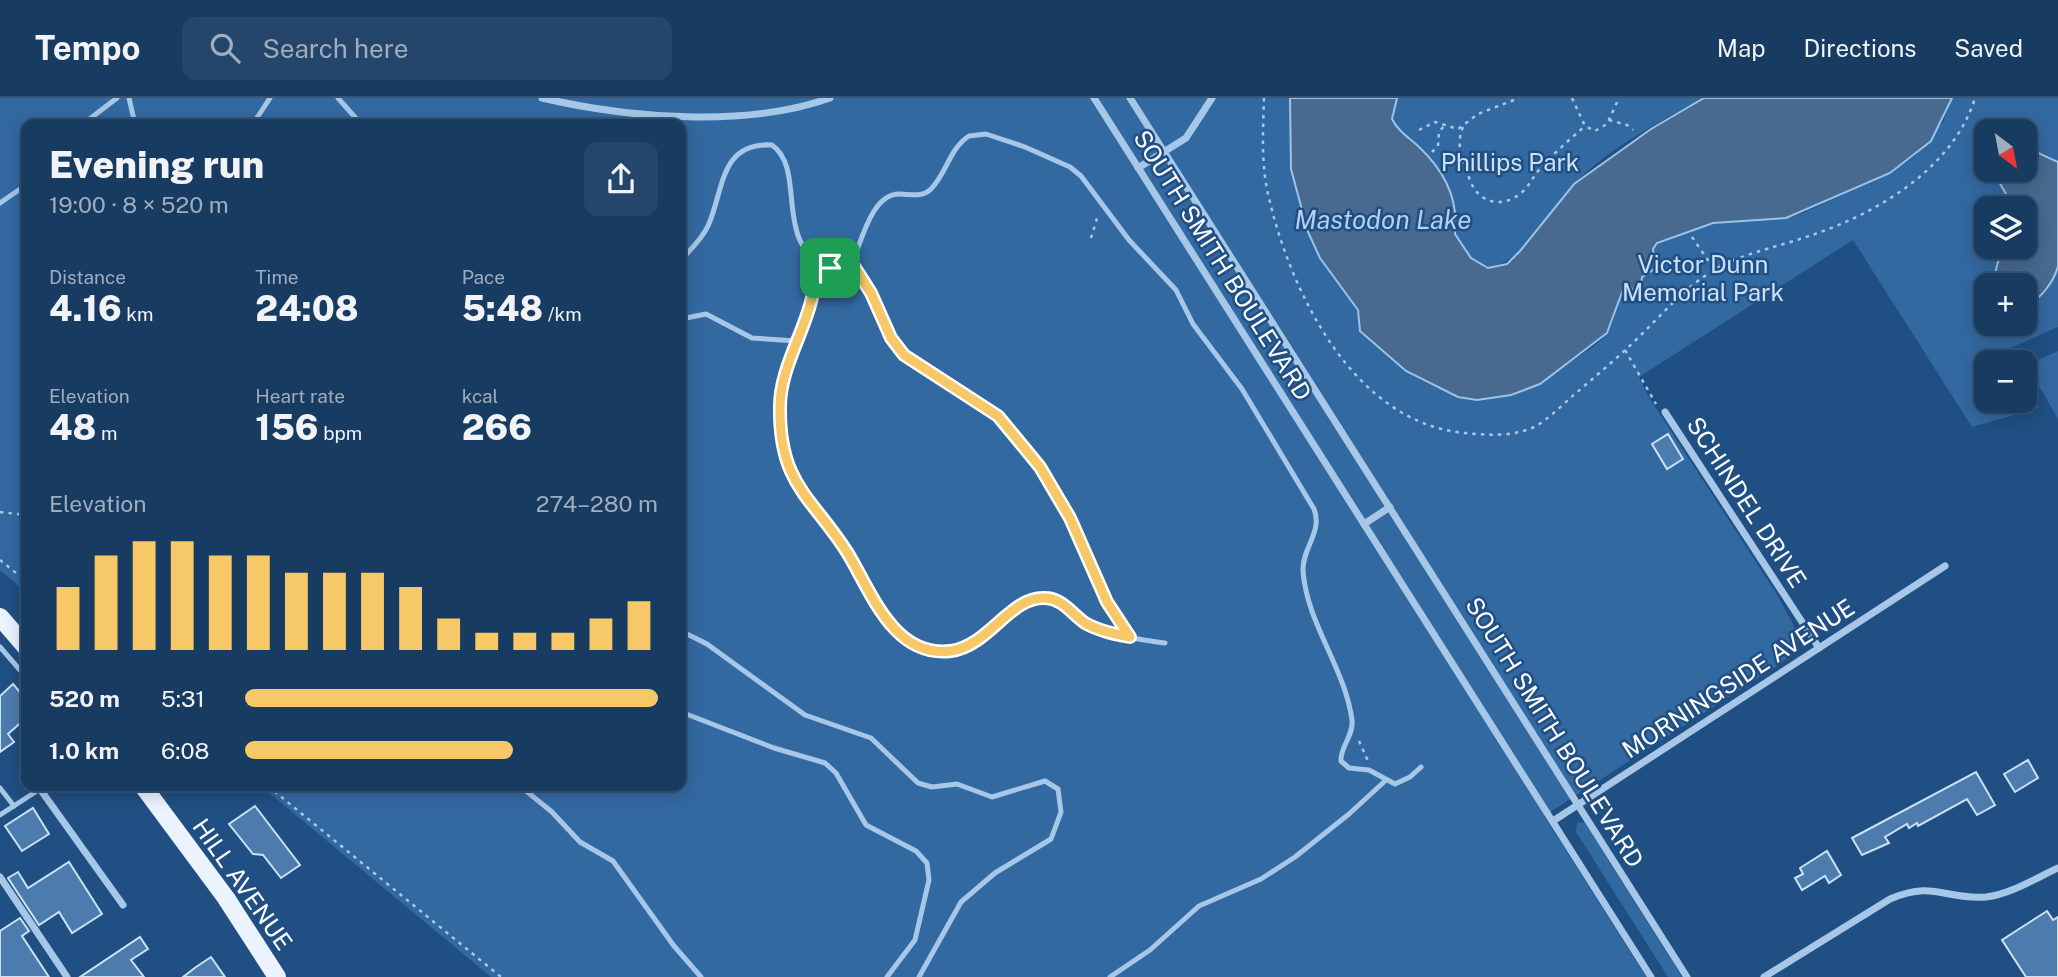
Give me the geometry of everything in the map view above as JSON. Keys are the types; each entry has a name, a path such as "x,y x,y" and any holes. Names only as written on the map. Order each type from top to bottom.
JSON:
{"main road":[{"path":"1,620 21,642"},
{"name":"HILL AVENUE","path":"147,791 226,898 277,977"}],"street":[{"path":"542,98 568,104 709,118 798,109 830,98"},
{"name":"SOUTH SMITH BOULEVARD","path":"1094,98 1651,977"},
{"name":"SOUTH SMITH BOULEVARD","path":"1130,98 1686,977"},
{"path":"1138,168 1186,138 1212,98"},
{"name":"SCHINDEL DRIVE","path":"1661,410 1819,648"},
{"path":"1364,524 1390,508"},
{"name":"MORNINGSIDE AVENUE","path":"1553,821 1945,566"},
{"path":"41,791 123,905"},
{"path":"1764,977 1890,899 1912,890 1930,888 1970,897 1989,897 2058,868"},
{"path":"0,877 67,977"}],"lane":[{"path":"90,119 117,98"},
{"path":"129,98 134,119"},
{"path":"256,119 270,98"},
{"path":"338,98 357,119"},
{"path":"1130,637 1107,602 1070,518 1040,467 998,416 904,355 891,338 875,301 852,263 862,232 882,201 890,195 927,193 957,146 975,134 1025,147 1070,167 1090,186 1098,201 1129,240 1176,290 1194,324 1242,389 1314,509 1317,526 1304,561 1303,572 1315,618 1341,685 1352,725 1341,761 1349,768 1369,770 1385,781 1402,782 1421,767"},
{"path":"686,254 708,227 729,165 744,150 772,145 783,157 796,233 814,259 830,268 852,263"},
{"path":"0,203 21,188"},
{"path":"814,259 813,295 797,341 780,406 786,461 800,492 846,551 876,606 894,629 919,646 951,651 984,638 1024,603 1046,598 1059,601 1088,624 1130,637 1166,643"},
{"path":"686,318 706,314 752,338 797,341"},
{"path":"686,634 707,644 805,715 872,738 918,783 932,787 957,784 992,797 1045,781 1058,789 1062,811 1051,839 995,873 961,902 919,977"},
{"path":"0,647 21,671"},
{"path":"686,714 774,748 825,762 836,773 866,825 916,851 927,863 929,880 915,940 887,977"},
{"path":"1110,977 1150,950 1199,906 1261,879 1295,857 1385,781"},
{"path":"0,788 14,806"},
{"path":"0,815 37,791"},
{"path":"526,791 552,812 580,842 613,861 674,946 701,977"}],"path":[{"path":"1264,98 1267,191 1299,284 1342,357 1365,384 1390,405 1419,422 1449,431 1514,433 1534,427 1555,411 1625,350 1662,311 1715,270 1813,235 1875,207 1902,190 1936,163 1951,145 1969,116 1975,98"},
{"path":"1419,130 1432,123 1455,130 1478,114 1519,98"},
{"path":"1572,98 1585,126 1595,131 1602,129 1609,120 1619,98"},
{"path":"1609,120 1627,125 1633,130"},
{"path":"1432,152 1438,146 1439,132 1444,126"},
{"path":"1462,127 1459,144 1475,191 1481,198 1501,202 1523,192 1537,172 1585,126"},
{"path":"1091,238 1098,216 1098,201"},
{"path":"1692,237 1715,270"},
{"path":"1625,350 1661,410"},
{"path":"0,512 21,514"},
{"path":"0,560 21,577"},
{"path":"1352,725 1369,770"},
{"path":"274,791 501,977"}],"green space":[{"name":"Victor Dunn Memorial Park","path":"0,98 1290,98 1291,169 1308,232 1320,258 1358,310 1360,331 1398,364 1423,381 1463,396 1481,398 1513,394 1530,387 1599,342 1611,327 1624,287 1642,284 1642,277 1650,273 1657,261 1652,248 1670,236 1713,223 1786,218 1803,213 1890,173 1915,156 1943,122 1952,98 2058,98 2058,327 2006,350 1974,350 1974,413 2021,413 1972,427 1853,240 1639,377 1647,394 1776,593 1793,624 1798,641 1794,652 1777,666 1544,816 1646,977 491,977 267,791 686,791 686,119 21,119 21,588 0,570"},
{"name":"Phillips Park","path":"1397,98 1704,98 1653,126 1603,159 1574,184 1527,245 1503,263 1488,268 1471,258 1455,234 1453,199 1438,168 1392,119"},
{"path":"2058,351 2058,419 2037,382 2037,360"},
{"path":"1577,822 1585,823 1682,977 1668,977 1576,832"}],"water":[{"name":"Mastodon Lake","path":"1290,98 1397,98 1392,119 1427,155 1442,175 1455,209 1455,234 1471,258 1488,268 1507,264 1574,184 1651,129 1704,98 1952,98 1931,141 1890,173 1786,218 1713,223 1657,243 1653,249 1656,268 1642,277 1640,290 1634,292 1629,285 1624,287 1607,333 1540,384 1511,395 1477,400 1458,397 1406,371 1360,331 1358,310 1320,258 1308,232 1291,169"},
{"path":"2037,152 2058,162 2058,266 2050,284 2037,298 2037,273 1995,273 1999,259 2037,259 2037,196 2007,196 1999,182 2037,182"}],"building":[{"path":"1668,434 1683,459 1667,469 1652,444"},
{"path":"13,684 21,693 21,722 8,734 14,742 0,752 0,696"},
{"path":"2028,760 2038,778 2015,792 2004,774"},
{"path":"1976,772 1995,805 1977,815 1967,799 1918,826 1917,823 1909,828 1907,824 1885,837 1889,843 1862,855 1852,838"},
{"path":"255,806 300,865 281,878 263,855 253,854 229,824"},
{"path":"33,808 49,834 22,851 5,826"},
{"path":"1827,851 1841,875 1829,883 1825,876 1802,890 1795,878 1803,874 1800,868"},
{"path":"69,862 102,914 72,933 59,912 39,925 8,878 18,872 28,888"},
{"path":"2047,911 2053,920 2058,917 2058,977 2026,977 2002,940"},
{"path":"20,918 29,931 22,936 49,977 0,977 0,931"},
{"path":"140,937 148,949 131,960 144,977 80,977"},
{"path":"211,957 225,977 183,977 196,967"}],"route":[{"path":"814,259 830,268 840,268 852,263 871,293 891,338 904,355 998,416 1015,435 1049,479 1070,518 1107,602 1130,637 1112,634 1088,624 1059,601 1046,598 1024,603 984,638 951,651 919,646 894,629 884,618 846,551 800,492 786,461 783,444 781,391 810,307 815,284 814,259"}]}
